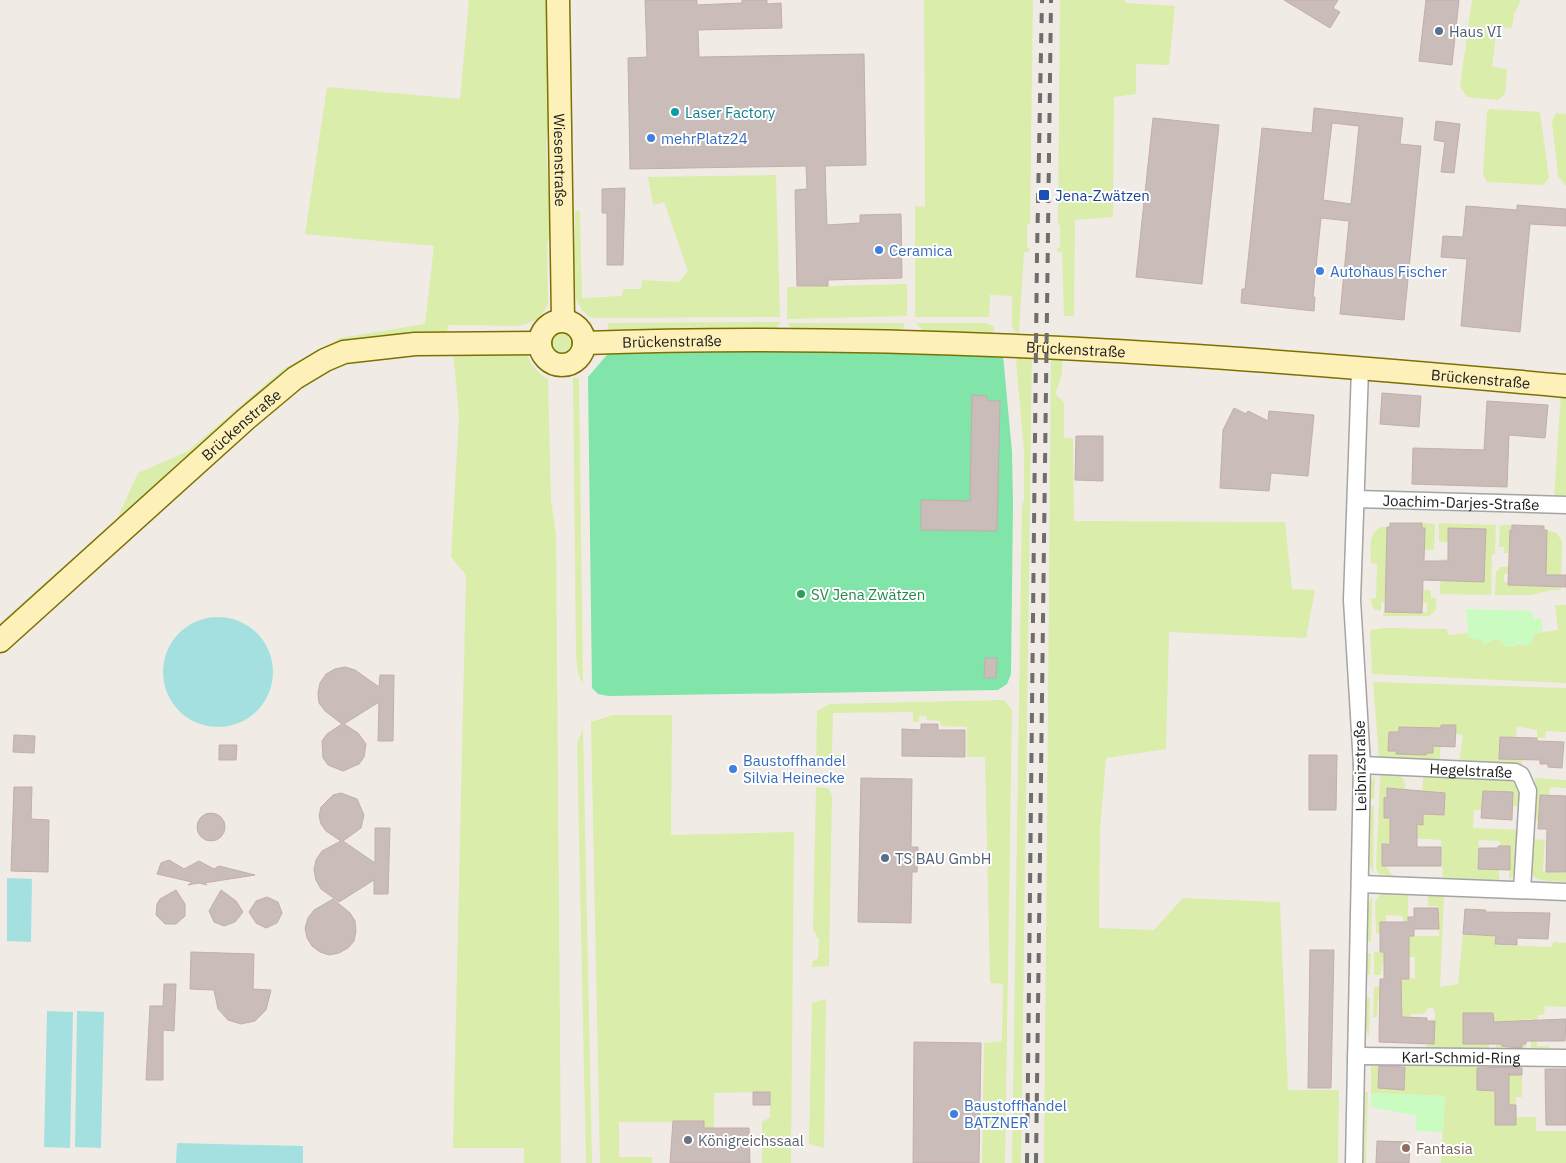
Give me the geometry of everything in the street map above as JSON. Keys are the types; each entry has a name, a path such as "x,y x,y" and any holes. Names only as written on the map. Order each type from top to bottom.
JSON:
{"street":[{"name":"Wiesenstraße","path":"558,0 563,320"},
{"path":"563,320 575,325 580,330 584,343 583,350 575,361 562,366 549,361 541,350 540,343 544,330 549,325 563,320"},
{"name":"Brückenstraße","path":"584,343 911,341 1205,355 1566,386"},
{"name":"Brückenstraße","path":"0,640 246,419 295,378 319,364 344,352 380,347 415,344 540,343"},
{"name":"Leibnizstraße","path":"1354,1163 1362,765 1352,600 1360,369"},
{"name":"Joachim-Darjes-Straße","path":"1356,499 1566,506"},
{"name":"Hegelstraße","path":"1362,765 1515,772 1521,775 1528,791 1522,890"},
{"path":"1361,884 1566,892"},
{"name":"Karl-Schmid-Ring","path":"1356,1056 1566,1058"}],"green space":[{"path":"469,0 549,0 549,110 546,145 551,228 547,245 548,304 539,319 520,326 448,325 447,333 346,343 0,631 0,623 117,519 138,473 188,451 282,370 340,338 425,324 434,246 305,234 327,87 460,99"},
{"path":"924,0 1033,0 1030,224 1027,224 1027,247 1030,248 1029,252 1024,252 1019,333 1015,332 1012,327 1012,296 990,295 989,317 915,317 915,206 925,207"},
{"path":"1060,0 1125,0 1126,3 1175,6 1169,65 1136,64 1136,94 1114,97 1113,217 1075,220 1074,316 1064,316 1062,252 1057,252 1057,248 1060,247 1060,225 1058,225"},
{"path":"1472,0 1521,0 1514,14 1512,28 1497,27 1492,67 1507,69 1505,94 1498,100 1467,97 1460,86"},
{"path":"1490,109 1540,112 1549,178 1543,185 1487,182 1483,174 1487,112"},
{"path":"1556,113 1566,114 1566,186 1558,176 1552,121"},
{"path":"776,175 780,317 592,318 581,309 575,292 575,211 580,211 582,298 622,296 623,289 641,289 642,280 679,282 688,271 664,202 653,205 648,177"},
{"path":"907,284 907,316 787,319 787,287"},
{"path":"780,322 774,332 609,335 608,323"},
{"path":"788,323 905,323 903,328 894,333 792,332"},
{"path":"916,323 987,323 994,327 994,331 988,335 924,332"},
{"path":"562,329 572,333 576,343 572,353 562,357 552,353 548,343 552,333"},
{"name":"SV Jena Zwätzen","path":"612,349 774,349 1003,355 1012,452 1013,502 1011,674 1007,684 998,690 608,696 598,694 592,688 588,377"},
{"path":"453,351 527,354 535,368 548,379 551,500 556,535 561,1163 524,1163 524,1148 453,1148 466,575 451,557 459,416"},
{"path":"1051,354 1060,354 1062,365 1062,374 1055,394 1064,402 1064,438 1073,438 1074,521 1285,522 1292,589 1315,590 1306,638 1169,632 1166,749 1106,758 1100,828 1099,928 1154,930 1183,898 1280,902 1288,1090 1339,1090 1338,1163 1044,1163"},
{"path":"1032,355 1021,1163 1012,1163 1022,506 1024,500 1024,451 1016,362 1019,357"},
{"path":"573,378 579,378 583,685 578,673 576,655"},
{"path":"1561,393 1566,393 1566,497 1554,497"},
{"path":"1422,523 1435,524 1434,550 1424,550 1425,528 1422,528"},
{"path":"1439,523 1496,525 1495,554 1492,554 1491,595 1440,594 1441,559 1448,559 1447,581 1484,582 1486,529 1448,542 1439,542"},
{"path":"1500,525 1512,525 1509,553 1504,553 1504,547 1499,547"},
{"path":"1387,527 1385,602 1381,602 1381,611 1374,609 1370,599 1376,598 1377,564 1371,563 1372,537 1377,529"},
{"path":"1547,530 1557,533 1562,542 1561,590 1551,590 1531,595 1495,595 1496,571 1498,571 1499,567 1508,567 1508,574 1504,574 1504,582 1508,583 1508,585 1545,586 1550,575 1546,575"},
{"path":"1423,590 1431,590 1431,598 1436,598 1436,609 1430,616 1383,616 1384,611 1427,612 1427,603 1423,603"},
{"path":"1555,605 1566,605 1566,683 1372,674 1370,630 1385,628 1447,629 1448,635 1466,633 1468,636 1483,640 1483,644 1499,638 1502,643 1526,644 1530,642 1535,633 1558,630"},
{"path":"1466,609 1532,611 1534,619 1541,618 1543,632 1535,634 1531,643 1526,646 1519,643 1513,647 1506,647 1498,638 1483,644 1483,640 1471,639 1466,633 1468,632"},
{"path":"1373,682 1566,688 1566,732 1546,731 1545,738 1537,738 1537,730 1517,726 1516,737 1500,737 1499,759 1522,760 1522,767 1459,764 1463,735 1456,734 1456,725 1441,725 1440,762 1379,758"},
{"path":"1004,700 1012,710 1005,1163 982,1163 984,1043 1002,1041 1003,984 990,983 985,757 967,757 967,727 941,726 940,721 927,720 926,716 919,716 919,722 913,722 913,712 833,713 832,755 844,755 843,761 831,766 816,766 817,711 829,704"},
{"path":"613,715 672,715 671,835 794,832 791,1163 762,1163 762,1122 770,1117 770,1092 714,1093 714,1163 704,1148 704,1122 619,1122 619,1157 652,1157 652,1163 600,1163 591,722"},
{"path":"583,729 592,1163 586,1163 577,743"},
{"path":"1384,773 1400,774 1405,783 1405,798 1400,798 1400,788 1388,788 1387,797 1384,798 1384,817 1405,818 1405,824 1423,824 1423,817 1418,817 1419,811 1444,814 1445,793 1422,792 1424,773 1513,780 1520,787 1520,807 1513,806 1513,792 1483,791 1482,810 1474,810 1473,828 1519,830 1515,874 1509,880 1510,846 1500,846 1500,841 1479,840 1478,869 1499,870 1499,880 1443,878 1441,840 1412,838 1382,844 1382,866 1386,866 1393,876 1379,874 1376,868 1380,775"},
{"path":"1375,775 1374,799 1369,799 1369,785"},
{"path":"1535,778 1566,780 1566,788 1550,787 1549,796 1540,796 1539,820 1532,819"},
{"path":"816,787 828,788 832,795 829,966 812,967 812,962 818,958 819,940 813,930"},
{"path":"1369,806 1374,806 1373,874 1368,861"},
{"path":"1531,839 1545,840 1543,872 1566,873 1566,882 1543,880 1532,875 1530,862"},
{"path":"1380,894 1408,895 1408,936 1439,936 1438,906 1428,906 1428,896 1444,896 1440,987 1458,984 1463,934 1496,936 1496,945 1552,947 1553,942 1566,943 1566,1007 1545,1006 1544,1015 1538,1015 1537,1046 1549,1046 1549,1051 1531,1051 1531,1019 1526,1019 1514,1044 1526,1044 1526,1051 1496,1051 1496,1029 1463,1013 1463,1043 1489,1044 1489,1049 1427,1049 1427,1044 1434,1044 1435,1012 1433,1008 1428,1008 1424,1014 1411,1014 1410,1022 1402,1026 1403,999 1378,999 1377,1017 1373,1017 1374,987 1401,987 1401,979 1415,978 1415,957 1384,957 1381,975 1374,975 1374,952 1407,952 1404,941 1403,916 1386,915 1386,922 1380,933 1376,933 1375,902"},
{"path":"1372,896 1371,942 1366,941 1367,906"},
{"path":"1366,953 1371,953 1370,975 1365,975"},
{"path":"1365,998 1370,998 1369,1038 1365,1027"},
{"path":"826,999 824,1148 809,1144 812,1003"},
{"path":"1405,1060 1509,1063 1509,1068 1477,1069 1477,1090 1508,1091 1509,1075 1522,1075 1522,1097 1516,1097 1516,1105 1495,1106 1495,1125 1515,1125 1516,1117 1536,1117 1536,1131 1566,1131 1566,1163 1441,1163 1445,1096 1371,1093 1371,1066 1379,1066 1378,1088 1403,1090"},
{"path":"1362,1092 1368,1092 1366,1163 1361,1163"},
{"path":"1371,1093 1445,1096 1443,1132 1415,1131 1417,1116 1371,1107"}],"water":[{"path":"218,617 239,621 257,633 269,651 273,672 269,693 257,711 239,723 218,727 197,723 179,711 167,693 163,672 167,651 179,633 197,621"},
{"path":"7,878 32,879 31,942 7,941"},
{"path":"47,1011 73,1012 70,1148 44,1147"},
{"path":"77,1011 104,1012 101,1148 75,1147"},
{"path":"177,1143 303,1146 303,1163 176,1163"}],"building":[{"path":"645,0 697,0 697,5 742,3 742,0 767,0 767,4 781,3 782,28 698,30 699,57 864,54 866,165 825,166 827,225 860,223 860,215 901,214 902,278 828,280 828,286 797,286 795,190 807,189 806,166 630,169 628,58 647,57"},
{"path":"1284,0 1338,0 1333,8 1340,12 1330,28"},
{"name":"Haus VI","path":"1426,0 1459,0 1452,65 1419,61"},
{"path":"1314,108 1403,118 1400,144 1421,146 1404,320 1340,314 1349,221 1321,218 1313,297 1315,297 1314,311 1241,303 1242,289 1245,289 1262,128 1312,133","holes":["1332,123 1359,126 1351,204 1323,200"]},
{"path":"1153,118 1219,125 1202,284 1136,277"},
{"path":"1436,121 1460,124 1454,173 1441,172 1445,142 1434,140"},
{"path":"625,188 623,265 607,265 607,213 602,213 602,189"},
{"path":"1517,205 1566,209 1566,226 1530,224 1520,332 1461,326 1467,259 1441,257 1443,236 1463,237 1466,206 1517,210"},
{"path":"1382,393 1421,396 1419,427 1380,424"},
{"path":"972,395 987,396 987,401 1000,401 997,531 921,530 921,500 970,501"},
{"path":"1487,401 1548,405 1545,438 1509,435 1507,487 1412,484 1413,448 1484,450"},
{"path":"1234,408 1246,414 1248,411 1268,421 1269,411 1314,415 1308,476 1271,473 1269,491 1220,488 1223,430"},
{"path":"1076,436 1103,436 1103,481 1075,480"},
{"path":"1390,523 1422,523 1422,528 1425,528 1424,561 1448,561 1448,528 1486,529 1484,582 1423,580 1422,613 1385,612 1387,527 1390,527"},
{"path":"1512,525 1544,526 1544,530 1547,530 1546,575 1566,575 1566,587 1508,585 1510,530 1512,530"},
{"path":"985,658 997,658 996,678 984,678"},
{"path":"345,667 355,670 379,687 380,675 394,675 393,741 378,741 379,702 344,724 358,733 366,744 364,757 359,764 343,771 328,765 323,758 322,741 327,734 342,724 325,711 319,703 318,693 320,683 326,674 335,669"},
{"path":"921,724 938,724 938,730 965,730 965,757 902,756 902,729 921,730"},
{"path":"1441,725 1456,725 1455,747 1433,746 1433,753 1426,753 1426,755 1396,754 1397,751 1388,751 1389,732 1399,732 1399,727 1441,728"},
{"path":"14,735 35,736 34,753 13,752"},
{"path":"1500,737 1537,738 1537,741 1564,742 1562,768 1548,767 1548,764 1540,764 1540,760 1499,759"},
{"path":"219,745 237,745 236,760 219,760"},
{"path":"1309,755 1337,755 1336,810 1309,810"},
{"path":"861,778 912,779 911,847 918,847 917,872 912,872 911,923 858,922"},
{"path":"14,787 32,787 31,819 49,820 48,872 11,871"},
{"path":"1387,788 1445,793 1444,815 1423,814 1423,825 1417,824 1417,847 1441,847 1441,866 1382,866 1382,844 1390,844 1390,818 1384,818 1384,798 1387,797"},
{"path":"1483,791 1513,792 1512,820 1481,818"},
{"path":"341,793 357,799 364,815 361,828 343,841 375,863 375,828 390,828 388,894 374,894 374,880 339,902 321,889 316,880 314,870 316,860 322,851 341,841 326,831 321,824 319,816 321,807 333,795"},
{"path":"1540,795 1566,796 1566,872 1546,872 1547,829 1538,829"},
{"path":"211,813 221,817 225,827 221,837 211,841 201,837 197,827 201,817"},
{"path":"1498,846 1510,846 1510,870 1478,869 1479,848 1498,848"},
{"path":"169,860 184,869 199,861 214,869 219,866 255,875 204,883 207,885 199,883 188,885 192,882 157,874 161,863"},
{"path":"176,890 185,904 185,916 176,924 165,924 156,915 157,904 160,899"},
{"path":"221,890 236,901 243,912 235,922 224,926 214,922 209,911"},
{"path":"267,897 278,902 282,913 277,923 266,928 256,923 249,912 256,901"},
{"path":"333,899 350,913 355,921 356,931 354,941 348,948 339,953 329,955 320,952 312,946 307,938 305,928 308,918 314,910"},
{"path":"1414,908 1438,908 1439,929 1414,929 1414,936 1409,936 1409,979 1401,979 1402,1017 1427,1018 1427,1021 1435,1021 1434,1044 1379,1042 1380,979 1384,979 1384,952 1380,952 1380,922 1408,922 1408,917 1414,917"},
{"path":"1465,909 1486,910 1485,912 1550,913 1548,939 1517,938 1517,945 1495,944 1496,936 1463,934"},
{"path":"1310,950 1334,950 1331,1088 1308,1088"},
{"path":"191,952 254,954 253,989 271,990 266,1010 255,1021 241,1024 228,1020 218,1009 214,990 190,989"},
{"path":"164,984 176,984 174,1031 163,1030 163,1080 146,1080 150,1006 163,1006"},
{"path":"1463,1013 1493,1013 1494,1022 1566,1019 1565,1041 1526,1041 1526,1044 1522,1044 1522,1048 1502,1046 1502,1044 1463,1044"},
{"path":"914,1042 981,1043 979,1163 913,1163"},
{"path":"1379,1066 1405,1067 1404,1090 1378,1088"},
{"path":"1477,1068 1522,1068 1522,1075 1509,1075 1509,1105 1516,1105 1516,1125 1495,1125 1495,1091 1477,1090"},
{"path":"1545,1069 1566,1069 1566,1125 1546,1125"},
{"path":"753,1092 770,1092 770,1105 753,1105"},
{"path":"673,1121 704,1121 704,1128 749,1128 750,1163 670,1163"},
{"path":"1377,1141 1410,1142 1409,1163 1376,1163"}],"railway":[{"path":"1027,1163 1037,255 1042,0"},
{"path":"1036,1163 1051,0"}],"place":[{"name":"Haus VI","path":"1439,31"},
{"name":"Laser Factory","path":"675,112"},
{"name":"mehrPlatz24","path":"651,138"},
{"name":"Jena-Zwätzen","path":"1044,195"},
{"name":"Ceramica","path":"879,250"},
{"name":"Autohaus Fischer","path":"1320,271"},
{"name":"SV Jena Zwätzen","path":"801,594"},
{"name":"Baustoffhandel Silvia Heinecke","path":"733,769"},
{"name":"TS BAU GmbH","path":"885,858"},
{"name":"Baustoffhandel BATZNER","path":"954,1114"},
{"name":"Königreichssaal","path":"688,1140"},
{"name":"Fantasia","path":"1406,1148"}]}
